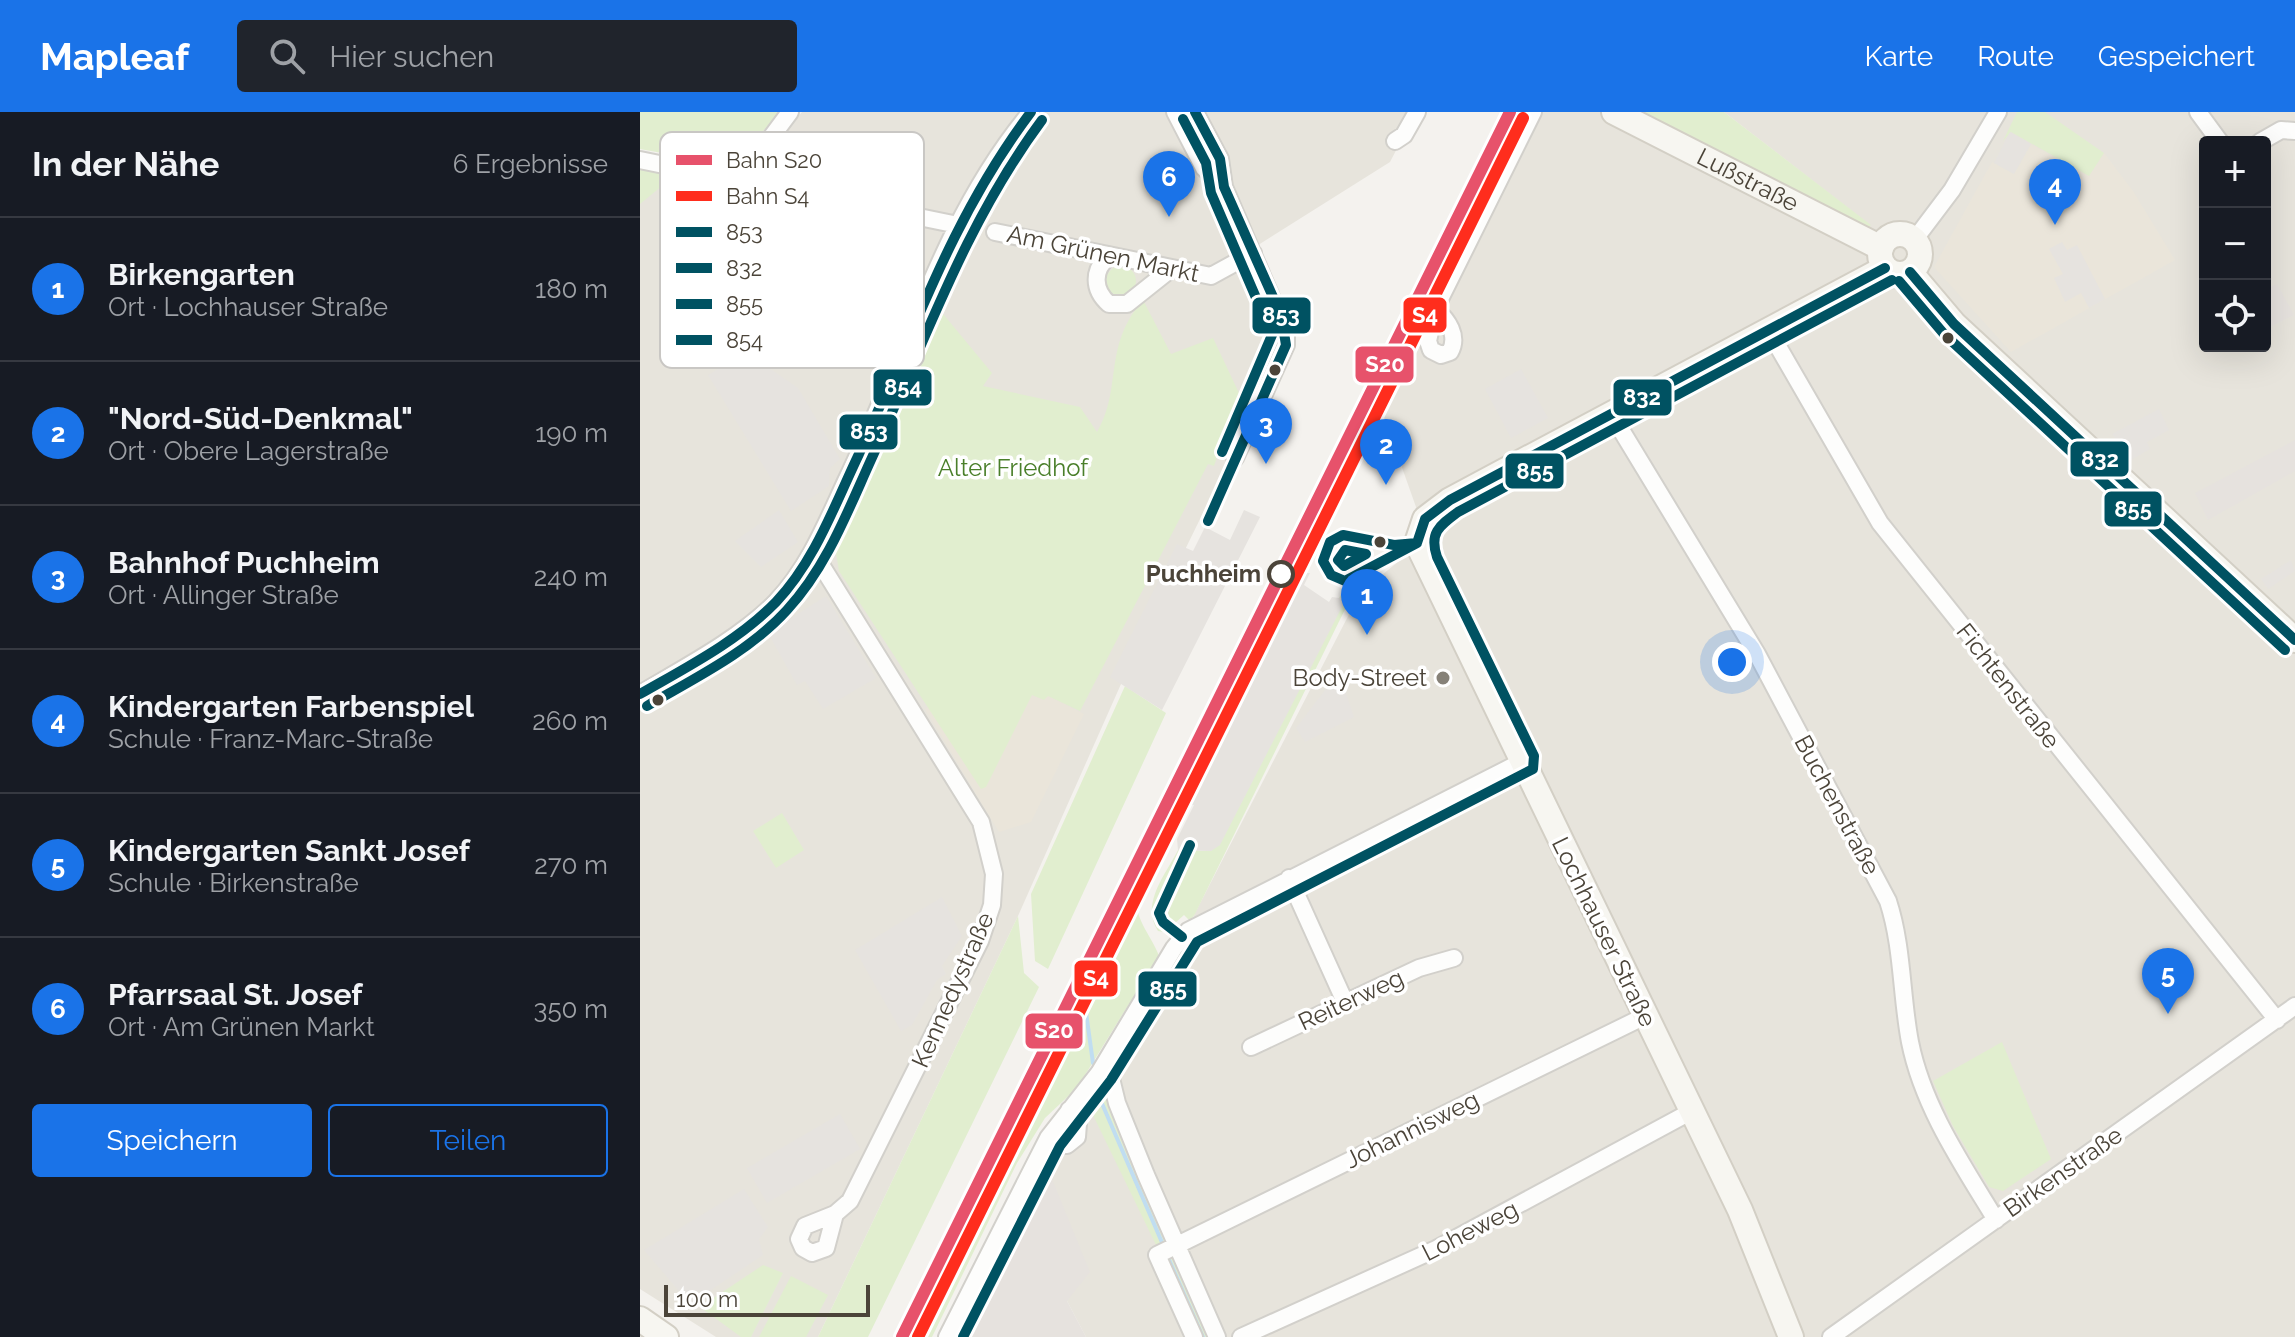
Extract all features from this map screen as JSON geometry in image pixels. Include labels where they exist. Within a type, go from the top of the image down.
[{"type":"street","points":[[775,132],[790,112]]},
{"type":"street","points":[[924,304],[958,225],[1001,153],[1031,112]]},
{"type":"street","points":[[1175,112],[1204,168],[1224,187]]},
{"type":"street","points":[[1195,112],[1220,159],[1224,187],[1281,315],[1286,345],[1235,458]]},
{"type":"street","points":[[1395,141],[1404,135],[1417,112]]},
{"type":"street","points":[[1435,309],[1533,112]]},
{"type":"street","name":"Lußstraße","points":[[1614,112],[1883,258]]},
{"type":"street","points":[[1915,239],[1952,190],[1998,112]]},
{"type":"street","points":[[2198,112],[2216,136]]},
{"type":"street","points":[[2270,136],[2281,130],[2295,131]]},
{"type":"street","points":[[640,160],[660,164]]},
{"type":"street","points":[[924,218],[958,225]]},
{"type":"street","name":"Am Grünen Markt","points":[[995,232],[1211,276],[1253,253]]},
{"type":"street","points":[[1612,415],[1769,331],[1883,258],[1895,234],[1915,239]]},
{"type":"street","points":[[1883,258],[1897,274],[1910,272],[1921,257],[1915,239]]},
{"type":"street","points":[[1109,256],[1097,271],[1100,296],[1109,304],[1127,304],[1171,269]]},
{"type":"street","points":[[1910,272],[1954,324],[2295,640]]},
{"type":"street","name":"Fichtenstraße","points":[[1769,331],[1880,523],[2277,1020]]},
{"type":"street","points":[[640,694],[746,628],[778,600],[809,558],[862,449],[897,368]]},
{"type":"street","name":"Lochhauser Straße","points":[[1612,415],[1450,500],[1425,519],[1417,543],[1763,1260],[1791,1337]]},
{"type":"street","name":"Buchenstraße","points":[[1612,415],[1757,654],[1888,901],[1898,930],[1911,1045],[1927,1097],[1996,1220]]},
{"type":"street","name":"Kennedystraße","points":[[809,558],[823,568],[981,822],[994,874],[992,905],[980,941],[850,1201],[835,1214]]},
{"type":"street","points":[[947,1337],[1048,1138],[1067,1145],[1077,1137],[1078,1124],[1069,1110],[1099,1073],[1174,948],[1188,931],[1521,762]]},
{"type":"street","points":[[1289,878],[1345,1002]]},
{"type":"street","name":"Reiterweg","points":[[1251,1047],[1419,968],[1454,958]]},
{"type":"street","name":"Birkenstraße","points":[[1831,1337],[2295,1006]]},
{"type":"street","name":"Johannisweg","points":[[1170,1249],[1645,1016]]},
{"type":"street","points":[[1099,1073],[1117,1103],[1170,1249],[1217,1337]]},
{"type":"street","name":"Loheweg","points":[[1241,1337],[1448,1243],[1692,1111]]},
{"type":"street","points":[[1170,1249],[1157,1255],[1194,1337]]},
{"type":"street","points":[[640,1319],[666,1337]]},
{"type":"shaded area","points":[[802,112],[1416,112],[1390,162],[1244,254],[1285,345],[1137,648],[1018,916],[818,1337],[716,1337],[640,1289],[640,173],[660,176],[660,368],[924,368],[924,132],[786,132]]},
{"type":"shaded area","points":[[1529,112],[1636,112],[1870,225],[1724,112],[2295,112],[2295,1337],[1086,1337],[1067,1301],[1028,1173],[1109,1080],[1360,593],[1427,538],[1383,414]]},
{"type":"shaded area","points":[[2010,132],[2031,144],[2014,174],[1994,163]]},
{"type":"shaded area","points":[[2031,144],[2089,176],[2104,153],[2133,191],[2175,260],[2011,352],[1934,267],[1992,162],[2014,174]]},
{"type":"shaded area","points":[[2062,242],[2067,250],[2077,245],[2105,299],[2089,308],[2081,293],[2065,302],[2054,278],[2063,274],[2049,249]]},
{"type":"shaded area","points":[[2277,284],[2294,315],[2271,326],[2271,287]]},
{"type":"shaded area","points":[[720,368],[769,368],[798,388],[840,459],[830,468],[829,486],[791,511],[708,375]]},
{"type":"shaded area","points":[[1521,369],[1548,418],[1511,438],[1485,389]]},
{"type":"shaded area","points":[[2159,409],[2169,430],[2147,442],[2150,449],[2131,460],[2112,434]]},
{"type":"shaded area","points":[[2295,440],[2295,471],[2208,520],[2195,493]]},
{"type":"shaded area","points":[[779,510],[798,542],[761,567],[735,541]]},
{"type":"shaded area","points":[[1244,510],[1260,517],[1162,710],[1110,677],[1177,544],[1193,551],[1205,527],[1230,540]]},
{"type":"shaded area","points":[[2291,560],[2295,571],[2268,589],[2261,579]]},
{"type":"shaded area","points":[[1294,573],[1310,573],[1304,585],[1329,602],[1332,597],[1346,599],[1220,845],[1211,851],[1178,850],[1177,839],[1194,805],[1180,803],[1180,798]]},
{"type":"shaded area","points":[[826,596],[876,678],[823,709],[805,681],[797,685],[768,633]]},
{"type":"shaded area","points":[[1339,672],[1354,717],[1305,742],[1296,728]]},
{"type":"shaded area","points":[[1017,688],[1044,700],[1047,695],[1084,714],[1031,822],[999,832],[925,709],[960,690]]},
{"type":"shaded area","points":[[942,897],[962,936],[942,966],[946,974],[937,980],[912,1025],[901,1031],[855,950]]},
{"type":"shaded area","points":[[840,1114],[860,1149],[767,1203],[747,1168]]},
{"type":"shaded area","points":[[1028,1173],[1052,1179],[1090,1272],[1067,1301],[1086,1337],[947,1337]]},
{"type":"shaded area","points":[[744,1189],[768,1227],[759,1239],[763,1255],[690,1304],[644,1250]]},
{"type":"green space","points":[[640,112],[779,112],[762,132],[660,132],[660,153],[640,149]]},
{"type":"green space","points":[[1636,112],[1724,112],[1871,225],[1867,228]]},
{"type":"green space","points":[[2017,112],[2045,112],[2104,153],[2089,176],[2011,132],[2003,141]]},
{"type":"green space","points":[[640,169],[660,173],[660,188],[640,204]]},
{"type":"green space","points":[[1121,266],[1132,270],[1136,281],[1132,292],[1121,296],[1110,292],[1106,281],[1110,270]]},
{"type":"green space","name":"Alter Friedhof","points":[[1143,300],[1171,354],[1213,338],[1239,393],[1214,466],[1208,464],[1080,711],[1048,696],[1044,700],[1032,695],[986,787],[981,789],[839,571],[834,541],[912,368],[924,368],[924,342],[939,309],[992,373],[983,386],[1080,407],[1097,432],[1105,416],[1117,351],[1130,317]]},
{"type":"green space","points":[[1346,544],[1356,548],[1360,558],[1356,568],[1346,572],[1336,568],[1332,558],[1336,548]]},
{"type":"green space","points":[[1357,585],[1195,914],[1190,921],[1184,915],[1174,924],[1180,931],[1177,934],[1158,931],[1153,921],[1153,900],[1178,850],[1211,851],[1345,598],[1339,598],[1346,588]]},
{"type":"green space","points":[[1125,686],[1166,713],[1048,969],[1035,961],[1031,894]]},
{"type":"green space","points":[[1180,798],[1181,803],[1189,803],[1171,824],[1137,907],[1158,954],[1160,961],[1157,971],[1133,1005],[1129,1004],[1077,1088],[1045,1118],[1017,1163],[932,1337],[907,1337]]},
{"type":"green space","points":[[782,813],[804,850],[776,868],[753,831]]},
{"type":"green space","points":[[1018,916],[1024,973],[1039,987],[868,1337],[818,1337]]},
{"type":"green space","points":[[2002,1042],[2051,1159],[2003,1191],[1989,1187],[1953,1126],[1933,1081]]},
{"type":"green space","points":[[1107,1079],[1171,1241],[1157,1247],[1091,1111],[1091,1097]]},
{"type":"green space","points":[[1176,1255],[1213,1337],[1197,1337],[1164,1260]]},
{"type":"green space","points":[[763,1265],[783,1273],[751,1337],[741,1337],[700,1307]]},
{"type":"green space","points":[[791,1276],[828,1295],[806,1337],[759,1337]]},
{"type":"waterway","points":[[1084,998],[1093,1063]]},
{"type":"waterway","points":[[1097,1092],[1164,1247]]},
{"type":"waterway","points":[[1167,1255],[1203,1337]]},
{"type":"rail line","name":"S20","points":[[902,1337],[1510,112]]},
{"type":"rail line","name":"S4","points":[[918,1337],[1523,118]]},
{"type":"transit line","name":"853","points":[[924,303],[978,193],[1031,112]]},
{"type":"transit line","name":"853","points":[[1195,112],[1220,159],[1224,187],[1281,315],[1286,345],[1208,521]]},
{"type":"transit line","name":"854","points":[[1183,119],[1206,163],[1211,193],[1272,335],[1222,452]]},
{"type":"transit line","name":"854","points":[[924,339],[990,201],[1042,120]]},
{"type":"transit line","name":"832","points":[[1417,543],[1425,519],[1450,500],[1885,268]]},
{"type":"transit line","name":"832","points":[[1910,272],[1954,324],[2295,640]]},
{"type":"transit line","name":"855","points":[[963,1337],[1060,1146],[1111,1080],[1197,942],[1533,769],[1534,756],[1437,557],[1434,542],[1441,526],[1458,512],[1892,280]]},
{"type":"transit line","name":"855","points":[[1899,281],[1944,334],[2285,650]]},
{"type":"transit line","name":"853","points":[[640,694],[745,629],[790,586],[832,512],[896,368]]},
{"type":"transit line","name":"854","points":[[647,706],[756,639],[801,594],[844,520],[912,368]]},
{"type":"transit line","name":"832","points":[[1343,535],[1394,545],[1417,543],[1345,581],[1331,575],[1323,561],[1330,542],[1343,535]]},
{"type":"transit line","name":"855","points":[[1345,550],[1366,554],[1344,566],[1338,560],[1345,550]]},
{"type":"transit line","name":"855","points":[[1182,937],[1163,922],[1159,913],[1190,845]]},
{"type":"place","name":"Pfarrsaal St. Josef","points":[[1169,217]]},
{"type":"place","name":"Kindergarten Farbenspiel","points":[[2055,225]]},
{"type":"place","name":"Bahnhof Puchheim","points":[[1266,464]]},
{"type":"place","name":"\"Nord-Süd-Denkmal\"","points":[[1386,485]]},
{"type":"place","name":"Puchheim","points":[[1281,574]]},
{"type":"place","name":"Birkengarten","points":[[1367,635]]},
{"type":"place","name":"Body-Street","points":[[1443,678]]},
{"type":"place","name":"Kindergarten Sankt Josef","points":[[2168,1014]]}]
